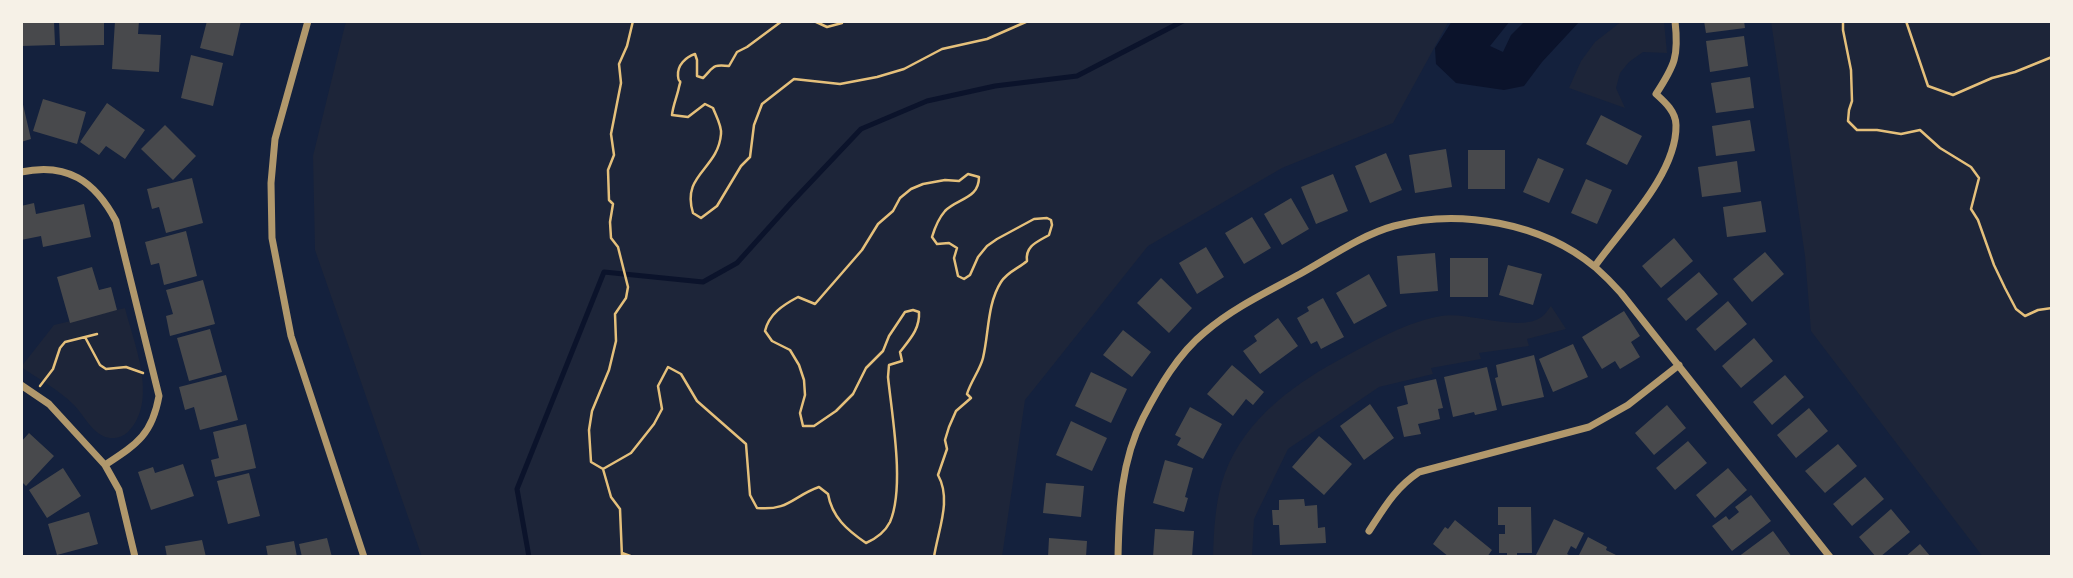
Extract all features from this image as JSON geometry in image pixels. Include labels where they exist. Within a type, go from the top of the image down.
[{"type":"street","points":[[308,21],[275,139],[271,183],[272,238],[290,336],[364,557]]},
{"type":"street","points":[[1595,267],[1648,197],[1662,176],[1671,154],[1676,124],[1668,105],[1656,94],[1675,59],[1678,45],[1675,21]]},
{"type":"street","points":[[21,172],[45,168],[74,176],[94,188],[106,202],[116,221],[159,396],[157,409],[145,435],[105,465]]},
{"type":"street","points":[[1118,557],[1119,504],[1128,456],[1142,420],[1160,388],[1178,360],[1203,333],[1244,305],[1369,236],[1392,226],[1423,220],[1449,219],[1478,221],[1537,234],[1570,250],[1595,267],[1621,293],[1830,557]]},
{"type":"street","points":[[1369,531],[1390,498],[1404,482],[1419,472],[1589,427],[1628,405],[1679,365]]},
{"type":"street","points":[[21,386],[49,404],[105,465],[119,490],[135,557]]},
{"type":"path","points":[[633,21],[619,64],[621,83],[611,134],[614,155],[608,170],[608,200],[614,204],[610,222],[611,238],[618,247],[628,287],[626,298],[615,314],[616,341],[609,370],[592,411],[589,430],[591,462],[603,469],[611,497],[620,509],[622,555],[633,557]]},
{"type":"path","points":[[782,21],[737,52],[729,66],[712,67],[703,78],[697,76],[695,54],[681,65],[678,74],[680,83],[672,115],[688,117],[705,104],[713,108],[722,132],[715,156],[691,188],[691,207],[693,213],[701,218],[718,206],[741,166],[750,157],[757,116],[762,104],[794,79],[840,84],[877,77],[904,69],[942,49],[987,39],[1028,21]]},
{"type":"path","points":[[814,21],[827,27],[842,21]]},
{"type":"path","points":[[1843,21],[1853,101],[1848,121],[1857,130],[1901,134],[1920,130],[1940,148],[1971,167],[1979,177],[1971,209],[2016,309],[2025,316],[2052,308]]},
{"type":"path","points":[[1906,21],[1928,86],[1953,95],[2052,57]]},
{"type":"path","points":[[603,469],[631,453],[654,424],[662,409],[658,386],[668,367],[681,374],[696,401],[746,444],[751,495],[757,508],[774,510],[819,487],[828,494],[830,506],[839,522],[853,535],[866,543],[876,539],[889,524],[898,488],[889,365],[902,361],[900,352],[917,330],[919,312],[905,312],[889,336],[883,351],[866,368],[853,394],[836,411],[814,426],[803,426],[800,413],[805,396],[804,380],[799,365],[790,351],[772,341],[765,331],[768,320],[786,303],[799,297],[815,304],[862,250],[877,224],[893,211],[900,198],[911,189],[945,180],[958,181],[968,174],[979,177],[979,184],[973,194],[947,209],[937,222],[932,237],[937,244],[948,243],[957,248],[954,258],[958,276],[964,279],[970,275],[978,257],[997,239],[1034,219],[1047,218],[1052,225],[1049,235],[1029,247],[1027,261],[1001,281],[991,307],[982,361],[967,394],[971,398],[956,411],[945,440],[947,449],[938,475],[945,487],[934,557]]},
{"type":"path","points":[[34,394],[53,369],[60,348],[65,342],[97,334]]},
{"type":"path","points":[[85,337],[100,365],[106,369],[126,367],[156,378]]},
{"type":"shaded area","points":[[346,21],[1449,21],[1393,123],[1282,168],[1148,246],[1025,400],[1002,557],[422,557],[315,250],[313,156]]},
{"type":"shaded area","points":[[1452,21],[1510,21],[1490,46],[1503,52],[1511,35],[1525,21],[1580,21],[1524,86],[1504,90],[1456,83],[1436,64],[1435,48]]},
{"type":"shaded area","points":[[1622,21],[1664,21],[1667,53],[1643,52],[1620,73],[1616,88],[1625,108],[1569,88],[1581,61],[1595,42]]},
{"type":"shaded area","points":[[1771,21],[2052,21],[2052,557],[1983,557],[1811,331],[1805,256]]},
{"type":"shaded area","points":[[1551,306],[1566,329],[1527,339],[1529,346],[1479,353],[1481,359],[1431,368],[1433,374],[1379,387],[1288,449],[1254,519],[1252,557],[1213,557],[1219,494],[1234,453],[1260,418],[1292,389],[1348,355],[1416,322],[1452,315],[1505,322],[1530,322],[1541,317]]},
{"type":"shaded area","points":[[125,308],[142,372],[142,405],[128,432],[120,437],[109,438],[95,430],[62,394],[21,367],[54,325]]},
{"type":"building","points":[[21,21],[54,21],[55,45],[21,46]]},
{"type":"building","points":[[59,21],[104,21],[104,45],[60,46]]},
{"type":"building","points":[[115,21],[139,21],[138,34],[161,35],[159,72],[112,69]]},
{"type":"building","points":[[207,21],[241,21],[233,56],[200,48]]},
{"type":"building","points":[[1704,21],[1744,21],[1745,28],[1706,33]]},
{"type":"building","points":[[1744,36],[1748,66],[1710,72],[1706,41]]},
{"type":"building","points":[[191,55],[223,63],[213,106],[181,98]]},
{"type":"building","points":[[1750,77],[1754,108],[1716,113],[1711,83]]},
{"type":"building","points":[[21,96],[31,139],[21,142]]},
{"type":"building","points":[[43,99],[86,112],[77,144],[33,131]]},
{"type":"building","points":[[107,103],[145,130],[125,159],[106,146],[99,155],[80,142]]},
{"type":"building","points":[[1601,115],[1642,136],[1627,165],[1586,144]]},
{"type":"building","points":[[1750,120],[1755,151],[1716,156],[1712,126]]},
{"type":"building","points":[[165,125],[196,156],[173,180],[141,149]]},
{"type":"building","points":[[1446,149],[1452,187],[1415,193],[1409,155]]},
{"type":"building","points":[[1468,150],[1505,150],[1505,189],[1468,189]]},
{"type":"building","points":[[1386,153],[1402,190],[1370,203],[1355,166]]},
{"type":"building","points":[[1538,158],[1564,169],[1549,203],[1523,192]]},
{"type":"building","points":[[1737,161],[1741,192],[1702,197],[1698,167]]},
{"type":"building","points":[[1333,174],[1348,211],[1316,224],[1301,187]]},
{"type":"building","points":[[192,178],[203,223],[166,233],[159,207],[152,209],[147,189]]},
{"type":"building","points":[[1586,179],[1612,190],[1597,224],[1571,213]]},
{"type":"building","points":[[1291,198],[1309,229],[1282,245],[1264,214]]},
{"type":"building","points":[[1761,201],[1766,232],[1727,237],[1723,207]]},
{"type":"building","points":[[34,203],[36,214],[84,204],[91,237],[43,247],[41,236],[21,240],[21,206]]},
{"type":"building","points":[[1252,217],[1271,248],[1244,264],[1225,233]]},
{"type":"building","points":[[186,231],[197,276],[164,285],[159,263],[151,265],[145,242]]},
{"type":"building","points":[[1674,238],[1693,261],[1661,288],[1642,266]]},
{"type":"building","points":[[1206,247],[1224,277],[1197,294],[1179,263]]},
{"type":"building","points":[[1765,252],[1784,274],[1752,302],[1733,279]]},
{"type":"building","points":[[1435,253],[1438,291],[1400,294],[1397,256]]},
{"type":"building","points":[[1450,258],[1488,258],[1488,297],[1450,297]]},
{"type":"building","points":[[1508,265],[1542,274],[1533,305],[1499,295]]},
{"type":"building","points":[[92,267],[99,290],[111,287],[117,310],[70,323],[57,277]]},
{"type":"building","points":[[1699,272],[1718,294],[1686,321],[1667,299]]},
{"type":"building","points":[[1369,274],[1387,306],[1354,324],[1336,293]]},
{"type":"building","points":[[1161,278],[1192,308],[1169,333],[1137,303]]},
{"type":"building","points":[[203,280],[215,324],[170,336],[166,316],[173,314],[166,290]]},
{"type":"building","points":[[1323,298],[1344,337],[1321,349],[1317,341],[1311,344],[1297,318],[1309,311],[1307,307]]},
{"type":"building","points":[[1728,301],[1747,324],[1715,351],[1696,329]]},
{"type":"building","points":[[1624,311],[1640,336],[1631,342],[1640,357],[1620,369],[1615,361],[1602,369],[1582,337]]},
{"type":"building","points":[[1278,318],[1298,346],[1260,374],[1243,351],[1257,341],[1254,336]]},
{"type":"building","points":[[210,329],[222,372],[189,381],[177,338]]},
{"type":"building","points":[[1123,330],[1151,352],[1132,377],[1103,355]]},
{"type":"building","points":[[1754,338],[1773,361],[1741,388],[1722,366]]},
{"type":"building","points":[[1573,344],[1588,377],[1553,392],[1539,359]]},
{"type":"building","points":[[1534,355],[1544,397],[1502,406],[1495,378],[1498,377],[1496,365]]},
{"type":"building","points":[[1232,365],[1264,392],[1253,405],[1246,399],[1233,416],[1207,394]]},
{"type":"building","points":[[1487,367],[1497,410],[1453,417],[1444,377]]},
{"type":"building","points":[[1091,372],[1127,389],[1111,423],[1075,406]]},
{"type":"building","points":[[226,375],[238,420],[200,430],[194,407],[185,410],[179,387]]},
{"type":"building","points":[[1785,375],[1804,397],[1772,425],[1753,402]]},
{"type":"building","points":[[1436,379],[1443,408],[1438,409],[1440,419],[1418,424],[1421,434],[1404,437],[1397,407],[1408,404],[1404,386]]},
{"type":"building","points":[[1370,404],[1394,438],[1364,460],[1340,426]]},
{"type":"building","points":[[1667,405],[1686,428],[1654,455],[1635,433]]},
{"type":"building","points":[[1190,407],[1222,424],[1203,459],[1177,445],[1181,438],[1175,435]]},
{"type":"building","points":[[1809,408],[1828,431],[1796,458],[1777,435]]},
{"type":"building","points":[[1071,421],[1107,438],[1092,471],[1056,455]]},
{"type":"building","points":[[246,424],[256,468],[215,477],[211,460],[219,458],[213,432]]},
{"type":"building","points":[[29,433],[54,456],[26,486],[21,481],[21,442]]},
{"type":"building","points":[[1319,436],[1352,464],[1324,495],[1292,467]]},
{"type":"building","points":[[1688,441],[1707,463],[1675,490],[1656,468]]},
{"type":"building","points":[[1838,444],[1857,466],[1825,493],[1805,471]]},
{"type":"building","points":[[1165,460],[1193,468],[1184,512],[1153,503]]},
{"type":"building","points":[[183,464],[194,496],[151,510],[138,472],[153,467],[155,473]]},
{"type":"building","points":[[63,468],[81,496],[47,518],[29,490]]},
{"type":"building","points":[[1728,468],[1747,490],[1715,518],[1696,495]]},
{"type":"building","points":[[249,473],[260,516],[228,524],[217,481]]},
{"type":"building","points":[[1865,477],[1884,499],[1852,526],[1833,504]]},
{"type":"building","points":[[1046,483],[1084,486],[1081,517],[1043,513]]},
{"type":"building","points":[[1751,495],[1771,521],[1732,551],[1712,526],[1726,516],[1729,520],[1739,512],[1735,507]]},
{"type":"building","points":[[1304,499],[1305,506],[1317,505],[1318,528],[1325,527],[1326,543],[1280,545],[1279,525],[1273,525],[1272,510],[1279,510],[1279,500]]},
{"type":"building","points":[[1498,507],[1531,507],[1532,553],[1507,556],[1507,553],[1499,553],[1499,534],[1505,534],[1505,525],[1498,525]]},
{"type":"building","points":[[1891,509],[1910,532],[1880,557],[1876,557],[1859,537]]},
{"type":"building","points":[[89,512],[98,544],[57,555],[48,524]]},
{"type":"building","points":[[1554,519],[1584,533],[1576,549],[1571,546],[1567,554],[1573,557],[1535,557]]},
{"type":"building","points":[[1455,520],[1492,550],[1487,557],[1449,557],[1433,544],[1445,527],[1448,529]]},
{"type":"building","points":[[1155,529],[1194,531],[1192,557],[1153,557]]},
{"type":"building","points":[[1773,531],[1792,557],[1738,557]]},
{"type":"building","points":[[1588,537],[1607,547],[1606,550],[1616,555],[1615,557],[1578,557]]},
{"type":"building","points":[[327,538],[332,557],[302,557],[299,544]]},
{"type":"building","points":[[1049,538],[1087,541],[1086,557],[1048,557]]},
{"type":"building","points":[[202,540],[206,557],[167,557],[165,546]]},
{"type":"building","points":[[294,541],[297,557],[268,557],[266,546]]},
{"type":"building","points":[[1920,544],[1931,557],[1905,557]]},
{"type":"waterway","points":[[529,557],[517,489],[604,272],[703,282],[737,263],[861,129],[927,101],[995,86],[1077,76],[1183,21]]}]
